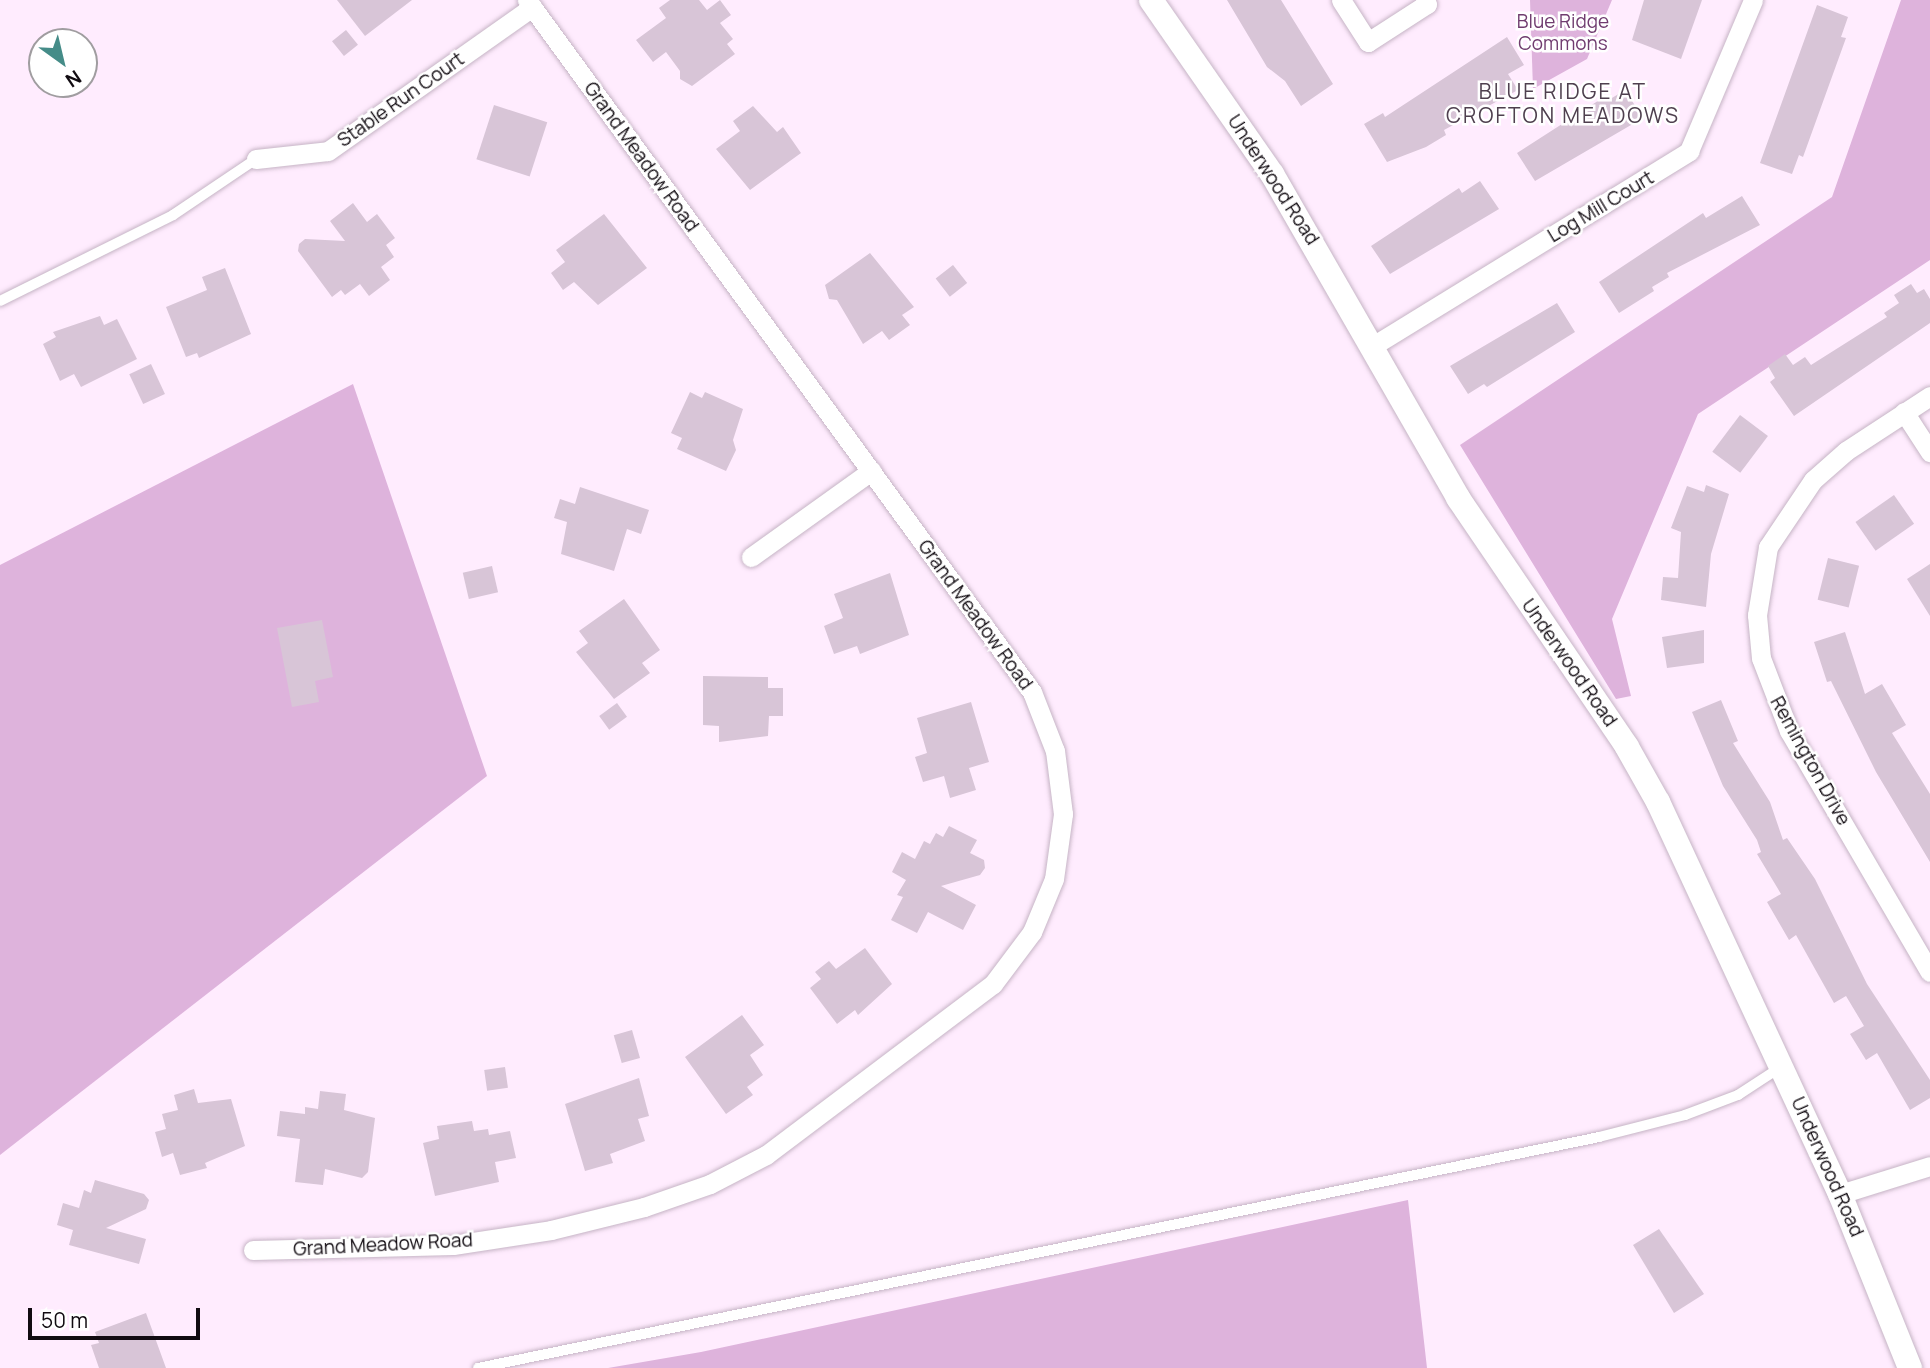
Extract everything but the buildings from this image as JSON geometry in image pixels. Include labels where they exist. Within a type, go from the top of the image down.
[{"type":"street","name":"Underwood Road","points":[[1151,0],[1272,174],[1472,521],[1627,747],[1690,863],[1840,1195],[1910,1368]]},
{"type":"street","points":[[1341,0],[1368,42],[1427,4],[1425,0]]},
{"type":"street","name":"Log Mill Court","points":[[1371,347],[1689,151],[1753,0]]},
{"type":"street","name":"Stable Run Court","points":[[257,159],[328,151],[530,4]]},
{"type":"street","name":"Grand Meadow Road","points":[[253,1250],[453,1245],[565,1226],[644,1207],[710,1184],[766,1154],[993,984],[1032,932],[1054,879],[1063,814],[1055,751],[1032,692],[530,4]]},
{"type":"street","name":"Remington Drive","points":[[1930,396],[1846,451],[1813,480],[1787,514],[1768,547],[1757,615],[1760,658],[1789,730],[1930,972]]},
{"type":"street","points":[[1904,412],[1930,452]]},
{"type":"street","points":[[751,556],[871,471]]},
{"type":"street","points":[[1840,1195],[1930,1166]]},
{"type":"lane","points":[[0,301],[173,215],[257,159]]},
{"type":"lane","points":[[478,1368],[1599,1137],[1685,1115],[1738,1095],[1781,1066]]},
{"type":"green space","name":"Blue Ridge Commons","points":[[1530,0],[1612,0],[1587,59],[1533,89]]},
{"type":"green space","points":[[1901,0],[1930,0],[1930,260],[1698,414],[1612,619],[1631,696],[1616,699],[1460,445],[1832,197]]},
{"type":"green space","points":[[353,384],[487,776],[0,1155],[0,565]]},
{"type":"green space","points":[[1408,1200],[1427,1368],[608,1368],[701,1352]]},
{"type":"district","name":"BLUE RIDGE AT CROFTON MEADOWS","points":[[1563,103]]}]
